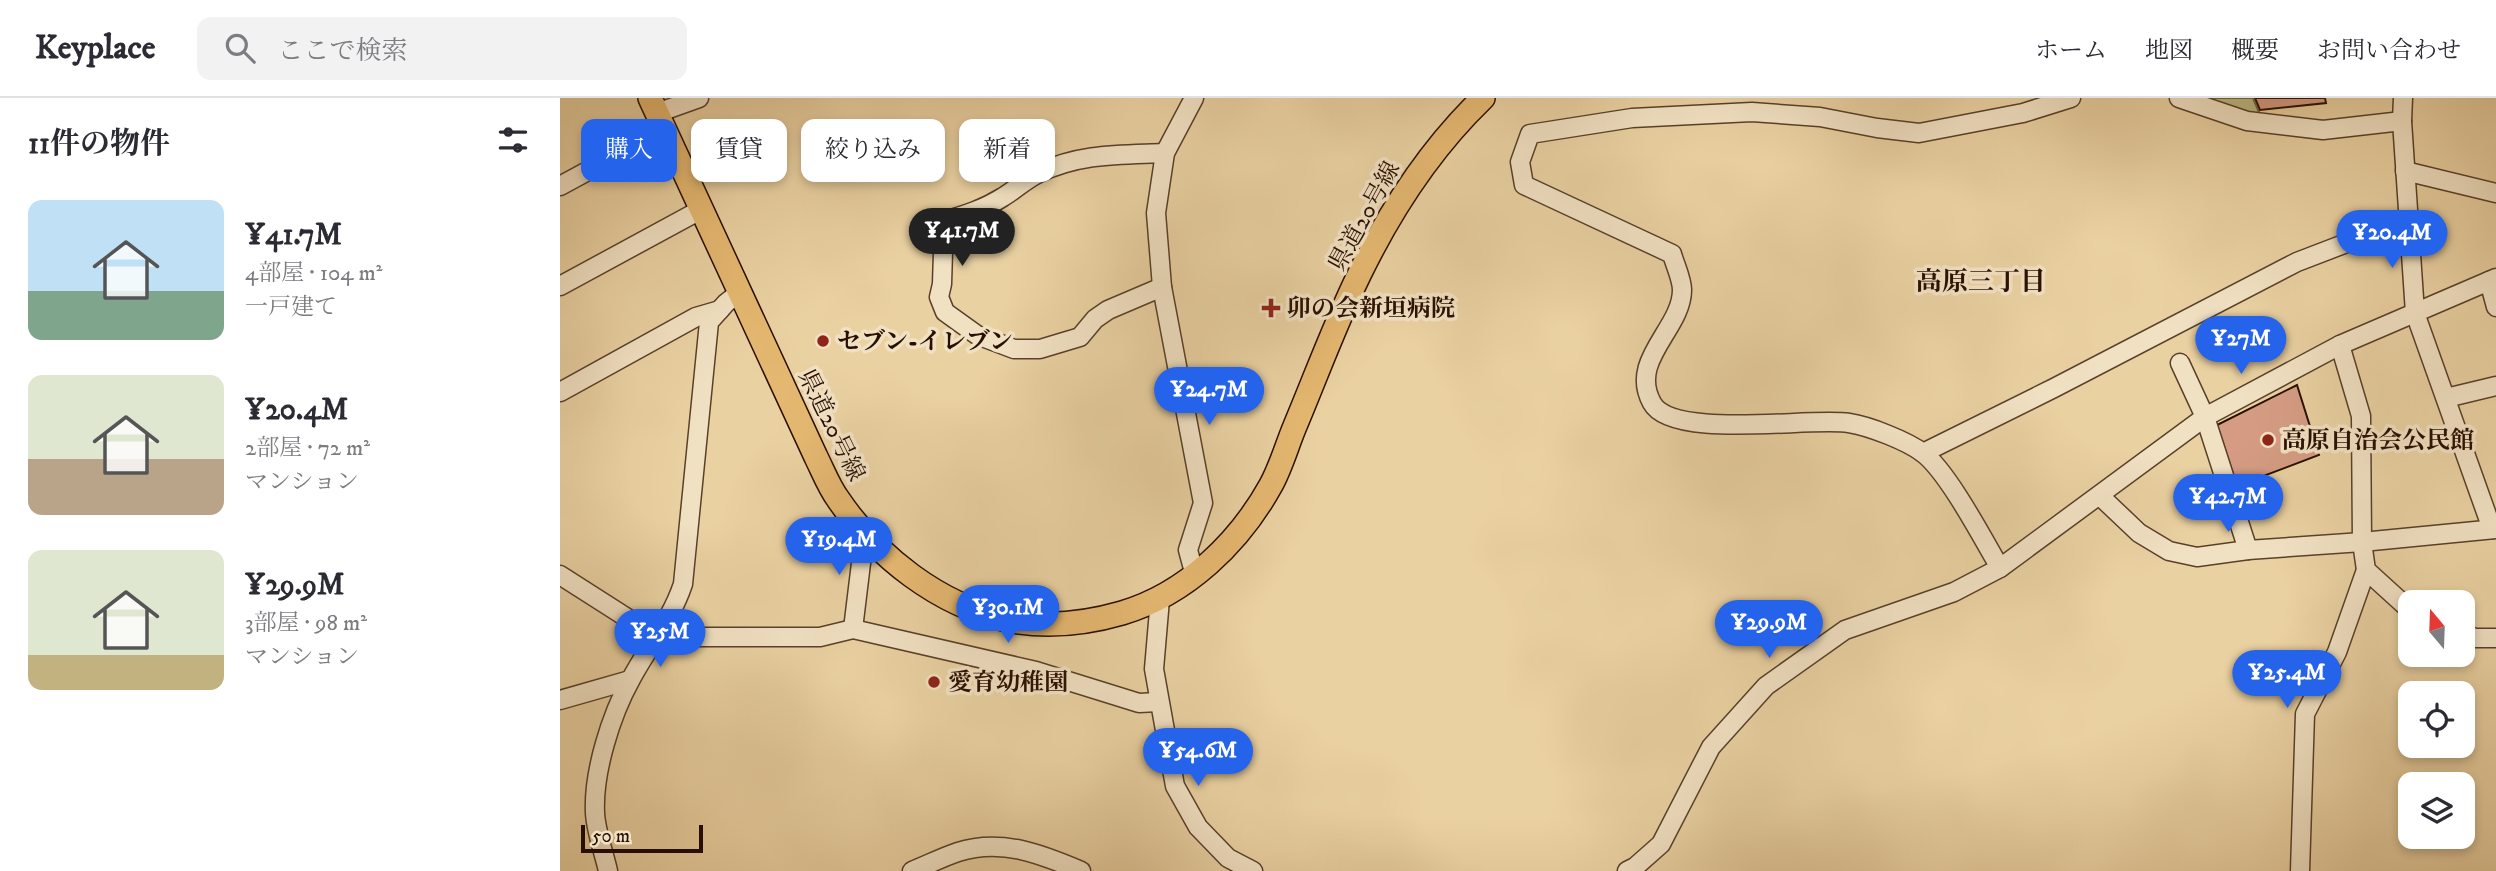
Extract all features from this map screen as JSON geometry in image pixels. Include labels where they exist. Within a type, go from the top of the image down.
[{"type":"main road","name":"県道20号線","points":[[657,114],[838,499],[882,552],[925,584],[966,607],[990,616],[1037,624],[1075,624],[1132,610],[1160,599],[1195,576],[1229,545],[1271,485],[1358,276],[1403,193],[1447,136],[1483,98]]},
{"type":"street","points":[[560,186],[657,114],[699,98]]},
{"type":"street","points":[[1194,98],[1165,153],[1156,213],[1162,287],[1203,503],[1188,550],[1195,576]]},
{"type":"street","points":[[2000,568],[1940,471],[1923,453],[1870,427],[1847,422],[1808,421],[1741,425],[1679,420],[1653,407],[1645,387],[1652,353],[1674,319],[1682,290],[1672,254],[1524,185],[1520,162],[1530,134],[1632,118],[1752,111],[1820,117],[1919,133],[2023,113],[2071,98]]},
{"type":"street","points":[[2179,98],[2247,121],[2323,130],[2402,121]]},
{"type":"street","points":[[2100,496],[2139,533],[2169,551],[2197,557],[2248,550],[2494,529],[2415,313],[2402,121],[2403,98]]},
{"type":"street","points":[[1162,287],[1108,310],[1095,319],[1080,337],[1040,349],[1014,349],[977,335],[945,312],[939,297],[942,284],[944,221],[976,212],[1004,197],[1036,174],[1074,159],[1112,154],[1165,153]]},
{"type":"street","points":[[2405,171],[2496,193]]},
{"type":"street","points":[[560,286],[702,209]]},
{"type":"street","points":[[1923,453],[2297,262],[2408,223]]},
{"type":"street","points":[[1627,871],[1661,844],[1711,747],[1766,685],[1845,629],[1954,592],[2000,568],[2205,418],[2340,345],[2492,280],[2496,307]]},
{"type":"street","points":[[608,871],[595,817],[594,788],[608,734],[630,680],[676,606],[682,584],[709,322],[740,292]]},
{"type":"street","points":[[560,392],[696,317],[720,310]]},
{"type":"street","points":[[2300,871],[2305,715],[2337,652],[2366,570],[2362,542],[2361,416],[2340,345]]},
{"type":"street","points":[[2180,363],[2205,418],[2248,550]]},
{"type":"street","points":[[2446,398],[2491,387]]},
{"type":"street","points":[[853,629],[862,555],[862,528]]},
{"type":"street","points":[[2366,570],[2398,599]]},
{"type":"street","points":[[560,575],[657,637],[820,637],[853,629],[1036,671],[1139,703],[1158,702]]},
{"type":"street","points":[[1160,599],[1154,669],[1175,786],[1198,827],[1228,858],[1253,871]]},
{"type":"street","points":[[2475,638],[2496,638]]},
{"type":"street","points":[[560,700],[630,680]]},
{"type":"street","points":[[912,871],[958,852],[989,845],[1018,848],[1077,870]]},
{"type":"green space","points":[[2202,98],[2253,98],[2261,117]]},
{"type":"building","points":[[2255,98],[2325,98],[2326,103],[2260,110]]},
{"type":"building","name":"高原自治会公民館","points":[[2297,385],[2319,455],[2237,486],[2217,425]]},
{"type":"place","name":"卯の会新垣病院","points":[[1271,308]]},
{"type":"place","name":"セブン-イレブン","points":[[823,341]]},
{"type":"place","name":"高原自治会公民館","points":[[2268,440]]},
{"type":"place","name":"愛育幼稚園","points":[[934,682]]},
{"type":"district","name":"高原三丁目","points":[[1981,281]]}]
